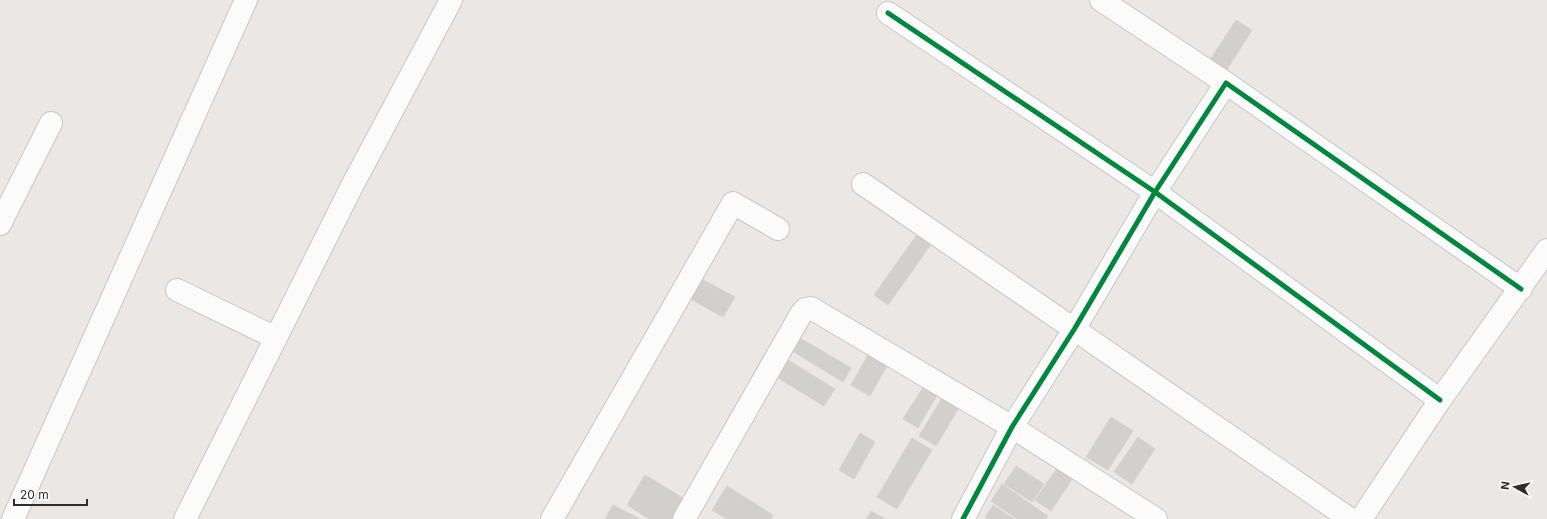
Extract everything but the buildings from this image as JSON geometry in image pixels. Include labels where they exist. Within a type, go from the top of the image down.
[{"type":"street","points":[[13,519],[246,0]]},
{"type":"street","points":[[185,519],[352,186],[451,0]]},
{"type":"street","points":[[1101,0],[1226,84],[1521,289]]},
{"type":"street","points":[[888,13],[1155,192],[1440,400]]},
{"type":"street","points":[[963,519],[1012,427],[1074,328],[1155,192],[1226,84]]},
{"type":"street","points":[[0,224],[51,123]]},
{"type":"street","points":[[862,184],[1074,328],[1350,519]]},
{"type":"street","points":[[552,519],[733,203],[778,229]]},
{"type":"street","points":[[1361,519],[1440,400],[1521,289],[1547,250]]},
{"type":"street","points":[[177,290],[276,338]]},
{"type":"street","points":[[684,519],[805,309],[811,308],[1012,427],[1156,519]]},
{"type":"cycle path","points":[[888,13],[1155,192],[1440,400]]},
{"type":"cycle path","points":[[963,519],[1012,427],[1075,328],[1155,192],[1226,83],[1521,289]]}]
